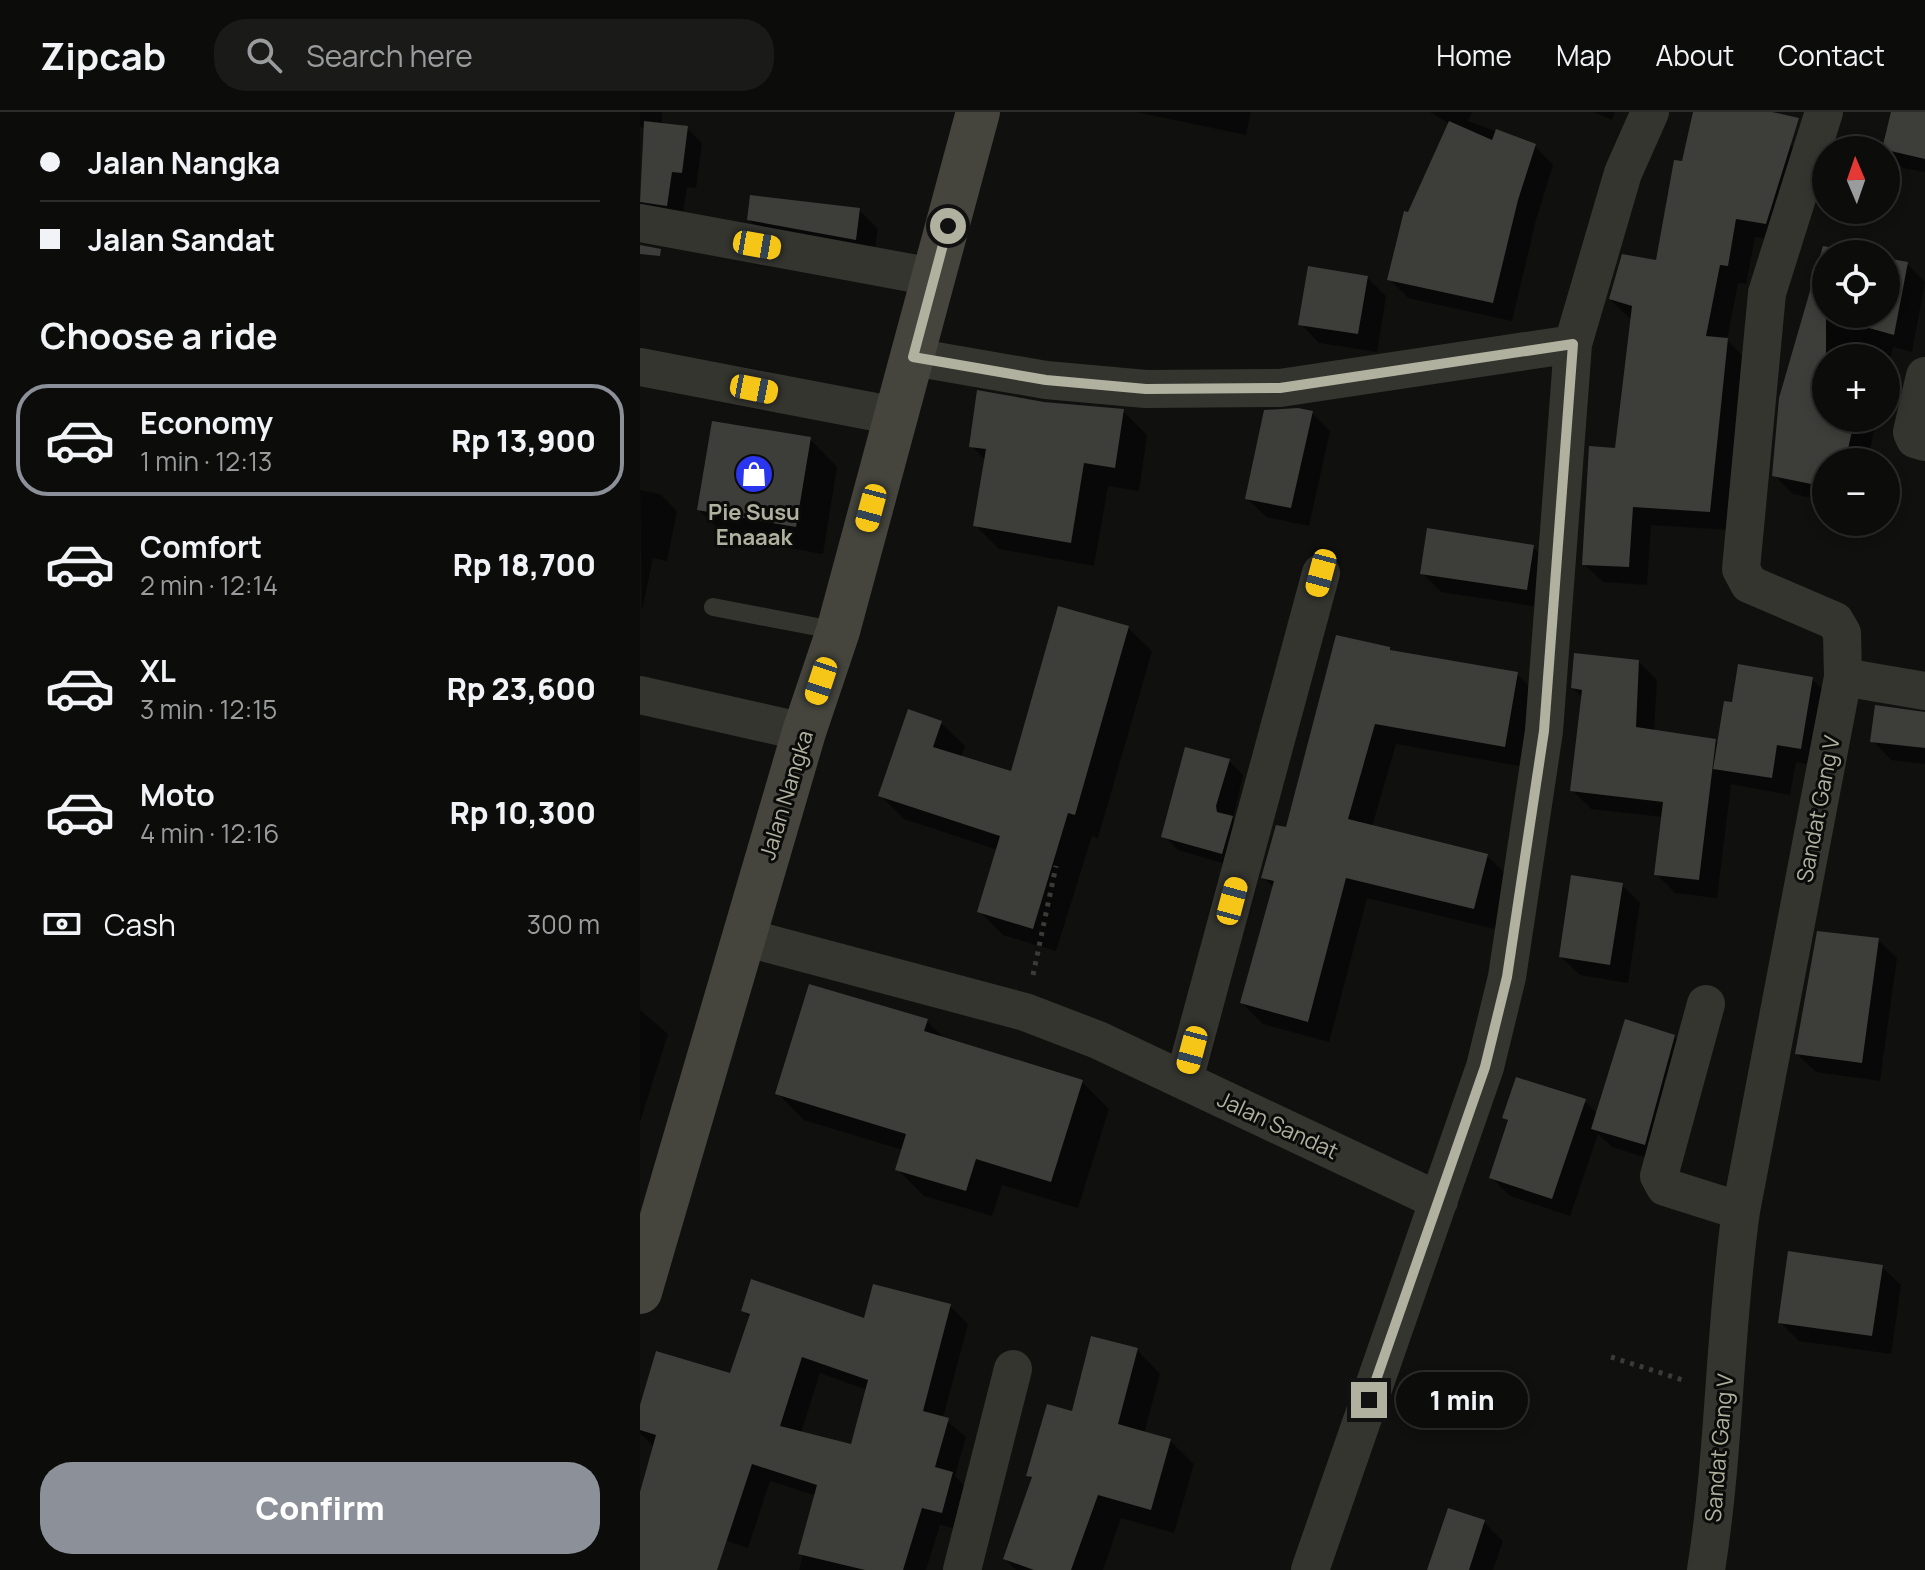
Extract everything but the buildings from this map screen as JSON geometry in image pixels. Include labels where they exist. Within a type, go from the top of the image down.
[{"type":"main road","name":"Jalan Nangka","points":[[640,1292],[649,1226],[744,937],[804,732],[838,631],[978,112]]},
{"type":"street","points":[[1310,1570],[1485,1067],[1500,1007],[1531,831],[1544,731],[1573,344],[1623,173],[1650,112]]},
{"type":"street","name":"Sandat Gang V","points":[[1706,1570],[1725,1394],[1732,1278],[1741,1211],[1843,677],[1842,633],[1835,621],[1749,584],[1741,569],[1767,293],[1824,112]]},
{"type":"street","points":[[640,223],[933,277]]},
{"type":"street","points":[[913,357],[1046,380],[1146,389],[1280,388],[1573,344]]},
{"type":"street","points":[[640,367],[896,416]]},
{"type":"street","points":[[1925,376],[1912,432],[1915,439],[1925,442]]},
{"type":"street","points":[[1184,1080],[1321,573]]},
{"type":"street","points":[[1843,677],[1925,691]]},
{"type":"street","points":[[640,695],[804,732]]},
{"type":"street","name":"Jalan Sandat","points":[[744,937],[1025,1012],[1098,1040],[1439,1201]]},
{"type":"street","points":[[1706,1004],[1658,1168],[1659,1181],[1665,1187],[1741,1211]]},
{"type":"street","points":[[962,1570],[1013,1369]]},
{"type":"lane","points":[[713,607],[838,631]]},
{"type":"path","points":[[1025,1012],[1056,866]]},
{"type":"path","points":[[1611,1357],[1725,1394]]},
{"type":"place","name":"Pie Susu Enaaak","points":[[754,474]]},
{"type":"route","points":[[948,226],[913,357],[1046,380],[1146,389],[1280,388],[1573,344],[1544,731],[1507,977],[1485,1067],[1369,1400]]}]
